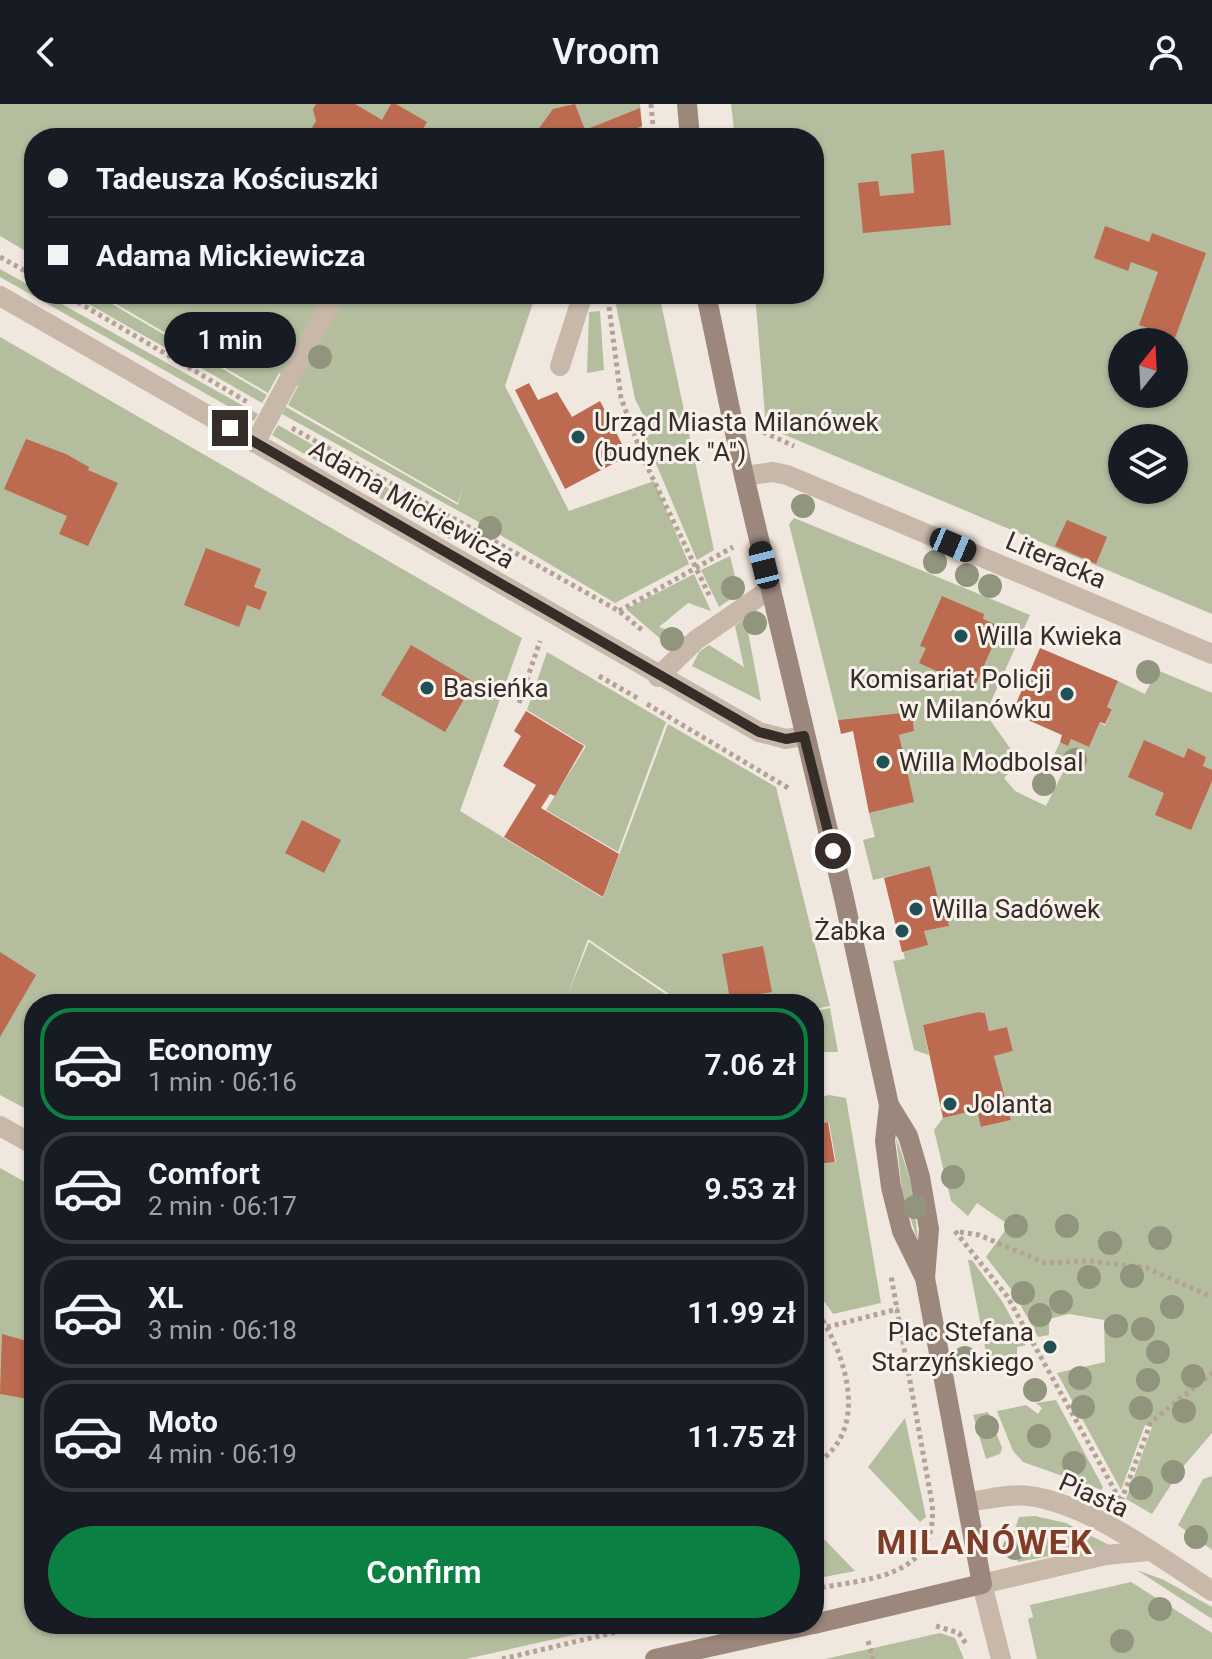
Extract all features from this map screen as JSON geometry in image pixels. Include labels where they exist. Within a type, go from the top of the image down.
[{"type":"street","points":[[687,104],[689,128]]},
{"type":"street","name":"Adama Mickiewicza","points":[[0,296],[658,677],[759,732],[786,739],[804,736]]},
{"type":"street","points":[[255,443],[330,304]]},
{"type":"street","points":[[560,366],[580,304]]},
{"type":"street","points":[[708,304],[758,541],[844,898],[889,1105],[885,1141],[891,1187],[902,1231],[925,1278]]},
{"type":"street","name":"Literacka","points":[[744,476],[773,472],[787,475],[1212,654]]},
{"type":"street","points":[[658,677],[696,640],[770,589]]},
{"type":"street","points":[[889,1105],[908,1136],[920,1177],[929,1229],[925,1278],[982,1584],[1001,1659]]},
{"type":"street","points":[[0,1126],[24,1139]]},
{"type":"street","name":"Piasta","points":[[967,1502],[1027,1495],[1044,1499],[1095,1520],[1212,1591]]},
{"type":"street","name":"Piasta","points":[[982,1584],[1106,1555],[1148,1551]]},
{"type":"street","points":[[824,1622],[982,1584]]},
{"type":"street","points":[[655,1659],[725,1634]]},
{"type":"path","points":[[651,104],[653,128]]},
{"type":"path","points":[[0,257],[24,270]]},
{"type":"path","points":[[81,304],[269,415],[619,611],[736,546],[758,541]]},
{"type":"path","points":[[608,304],[621,398],[643,458],[696,568]]},
{"type":"path","points":[[526,633],[554,649]]},
{"type":"path","points":[[519,703],[540,641]]},
{"type":"path","points":[[595,673],[786,784],[794,802]]},
{"type":"path","points":[[950,1231],[979,1235],[1045,1263],[1090,1261],[1147,1268],[1212,1297]]},
{"type":"path","points":[[959,1232],[1007,1296],[1121,1500],[1151,1422],[1212,1373]]},
{"type":"path","points":[[824,1587],[899,1572],[916,1559],[930,1530],[932,1503],[888,1262]]},
{"type":"path","points":[[827,1327],[898,1309]]},
{"type":"path","points":[[824,1322],[845,1364],[848,1407],[835,1448],[824,1457]]},
{"type":"path","points":[[930,1627],[941,1625],[959,1633],[968,1651]]},
{"type":"path","points":[[502,1659],[608,1634]]},
{"type":"path","points":[[854,1643],[882,1638]]},
{"type":"path","points":[[868,1641],[873,1659]]},
{"type":"green space","points":[[0,104],[640,104],[642,128],[24,128],[24,250],[0,236]]},
{"type":"green space","points":[[731,104],[1212,104],[1212,614],[766,427],[756,304],[824,304],[824,128],[734,128]]},
{"type":"green space","points":[[0,269],[24,282],[24,291],[0,277]]},
{"type":"green space","points":[[48,304],[62,304],[258,414],[254,421]]},
{"type":"green space","points":[[89,304],[112,304],[267,395],[262,403]]},
{"type":"green space","points":[[116,304],[533,304],[505,386],[569,511],[654,481],[689,564],[615,603],[475,520],[282,414],[286,407],[458,505],[464,483],[458,503],[288,405],[298,386],[279,373],[268,393]]},
{"type":"green space","points":[[616,304],[661,304],[714,550],[697,560],[645,438],[652,433],[635,399]]},
{"type":"green space","points":[[600,311],[604,370],[587,373],[589,312]]},
{"type":"green space","points":[[0,337],[522,638],[460,811],[603,898],[668,724],[776,787],[830,1006],[824,1007],[824,994],[669,994],[588,939],[568,994],[24,994],[24,1108],[0,1095]]},
{"type":"green space","points":[[278,425],[453,525],[456,523],[450,539],[272,435]]},
{"type":"green space","points":[[794,518],[1030,615],[989,706],[988,717],[1020,762],[1004,778],[1015,791],[1046,806],[1068,762],[1054,755],[1060,742],[1068,745],[1071,739],[1089,747],[1100,722],[1105,726],[1112,708],[1107,707],[1118,681],[1145,694],[1157,670],[1212,693],[1212,1433],[1182,1468],[1152,1514],[1126,1499],[1152,1427],[1145,1425],[1121,1490],[1057,1373],[1105,1362],[1104,1320],[1069,1314],[1049,1319],[1049,1335],[1038,1337],[1014,1293],[986,1257],[1009,1225],[977,1203],[968,1216],[951,1201],[934,1130],[943,1118],[977,1110],[982,1127],[1011,1120],[994,1056],[1013,1051],[1007,1027],[989,1031],[985,1013],[978,1012],[923,1025],[929,1055],[914,1050],[893,961],[905,959],[903,951],[927,945],[924,931],[948,926],[945,909],[941,910],[930,867],[873,880],[863,840],[875,837],[869,813],[913,802],[899,735],[914,731],[913,720],[901,713],[838,720],[789,524]]},
{"type":"green space","points":[[730,556],[739,593],[719,607],[701,570]]},
{"type":"green space","points":[[694,574],[711,611],[688,603],[659,627],[686,637],[671,648],[626,609]]},
{"type":"green space","points":[[746,621],[761,701],[692,666],[699,652],[709,645],[744,667],[735,626]]},
{"type":"green space","points":[[547,652],[666,722],[618,852],[546,810],[586,746],[527,710]]},
{"type":"green space","points":[[589,942],[665,994],[568,994]]},
{"type":"green space","points":[[830,1008],[838,1052],[824,1052],[824,1009]]},
{"type":"green space","points":[[824,1096],[846,1098],[881,1303],[833,1314],[824,1301],[824,1164],[836,1162],[829,1122],[824,1123]]},
{"type":"green space","points":[[896,1137],[913,1188],[918,1242],[902,1191]]},
{"type":"green space","points":[[0,1168],[24,1181],[24,1634],[577,1634],[466,1659],[0,1659]]},
{"type":"green space","points":[[968,1260],[972,1260],[1002,1301],[1026,1345],[1017,1347],[1017,1355],[987,1357]]},
{"type":"green space","points":[[1056,1400],[1102,1490],[1023,1462],[1013,1451],[997,1411],[1026,1405],[1038,1414],[1042,1408],[1036,1403]]},
{"type":"green space","points":[[988,1412],[1002,1448],[1000,1454],[986,1459],[973,1415]]},
{"type":"green space","points":[[905,1418],[926,1517],[920,1522],[868,1467]]},
{"type":"green space","points":[[1212,1476],[1212,1550],[1178,1525],[1203,1479]]},
{"type":"green space","points":[[1035,1516],[1066,1523],[1109,1545],[1018,1562],[1009,1547],[1019,1517]]},
{"type":"green space","points":[[824,1539],[855,1571],[824,1577]]},
{"type":"green space","points":[[1137,1570],[1164,1580],[1212,1607],[1212,1619]]},
{"type":"green space","points":[[1131,1582],[1212,1633],[1212,1659],[1037,1659],[1028,1619],[1033,1617],[1030,1605]]},
{"type":"green space","points":[[940,1633],[955,1638],[964,1659],[825,1659]]},
{"type":"building","points":[[316,104],[355,104],[382,120],[391,104],[396,104],[427,122],[424,128],[312,128],[316,121],[313,109]]},
{"type":"building","points":[[575,104],[584,128],[539,128],[553,109]]},
{"type":"building","points":[[640,108],[642,126],[637,128],[590,128]]},
{"type":"building","points":[[944,150],[951,225],[863,233],[858,183],[878,181],[880,196],[914,193],[911,154]]},
{"type":"building","points":[[1105,226],[1149,242],[1152,233],[1206,253],[1179,328],[1139,325],[1158,272],[1131,262],[1128,271],[1094,258]]},
{"type":"building","name":"Urząd Miasta Milanówek (budynek \"A\")","points":[[529,383],[538,400],[557,392],[572,417],[600,401],[628,456],[565,489],[515,390]]},
{"type":"building","points":[[26,439],[66,454],[89,467],[88,470],[118,483],[88,546],[59,534],[67,516],[4,489]]},
{"type":"building","points":[[1067,520],[1107,537],[1096,564],[1055,546]]},
{"type":"building","points":[[206,548],[261,569],[254,587],[267,592],[260,610],[247,605],[239,627],[184,605]]},
{"type":"building","name":"Willa Kwieka","points":[[942,596],[984,614],[983,619],[1001,627],[974,688],[919,663],[926,648],[920,646]]},
{"type":"building","name":"Basieńka","points":[[411,645],[474,682],[445,732],[381,695]]},
{"type":"building","name":"Komisariat Policji w Milanówku","points":[[1040,648],[1118,681],[1107,707],[1112,709],[1105,724],[1100,722],[1089,747],[1071,739],[1068,746],[1060,742],[1062,735],[1012,713]]},
{"type":"building","points":[[526,711],[584,746],[555,796],[550,794],[541,808],[619,854],[603,897],[504,837],[536,785],[503,766],[521,736],[514,731]]},
{"type":"building","name":"Willa Modbolsal","points":[[901,713],[913,720],[914,731],[899,735],[914,802],[869,813],[853,731],[841,734],[838,720]]},
{"type":"building","points":[[1144,740],[1184,758],[1188,748],[1206,757],[1203,766],[1212,770],[1212,781],[1191,830],[1155,815],[1164,793],[1128,777]]},
{"type":"building","points":[[302,820],[341,840],[324,873],[285,853]]},
{"type":"building","name":"Willa Sadówek","points":[[930,866],[941,910],[945,909],[949,926],[924,931],[928,945],[902,952],[884,878]]},
{"type":"building","points":[[763,946],[772,992],[729,994],[722,954]]},
{"type":"building","points":[[0,952],[36,975],[0,1037]]},
{"type":"building","points":[[985,1013],[989,1031],[1007,1027],[1013,1051],[994,1056],[1011,1120],[981,1127],[977,1110],[943,1118],[923,1025]]},
{"type":"building","points":[[828,1122],[835,1162],[824,1164],[824,1123]]},
{"type":"building","points":[[2,1334],[24,1340],[24,1398],[0,1394]]},
{"type":"place","name":"Urząd Miasta Milanówek (budynek \"A\")","points":[[578,437]]},
{"type":"place","name":"Willa Kwieka","points":[[961,636]]},
{"type":"place","name":"Basieńka","points":[[427,688]]},
{"type":"place","name":"Komisariat Policji w Milanówku","points":[[1067,694]]},
{"type":"place","name":"Willa Modbolsal","points":[[883,762]]},
{"type":"place","name":"Willa Sadówek","points":[[916,909]]},
{"type":"place","name":"Żabka","points":[[902,931]]},
{"type":"place","name":"Jolanta","points":[[950,1104]]},
{"type":"place","name":"Plac Stefana Starzyńskiego","points":[[1050,1347]]},
{"type":"district","name":"MILANÓWEK","points":[[985,1542]]},
{"type":"route","points":[[230,428],[658,677],[759,732],[772,738],[804,736],[833,851]]}]
